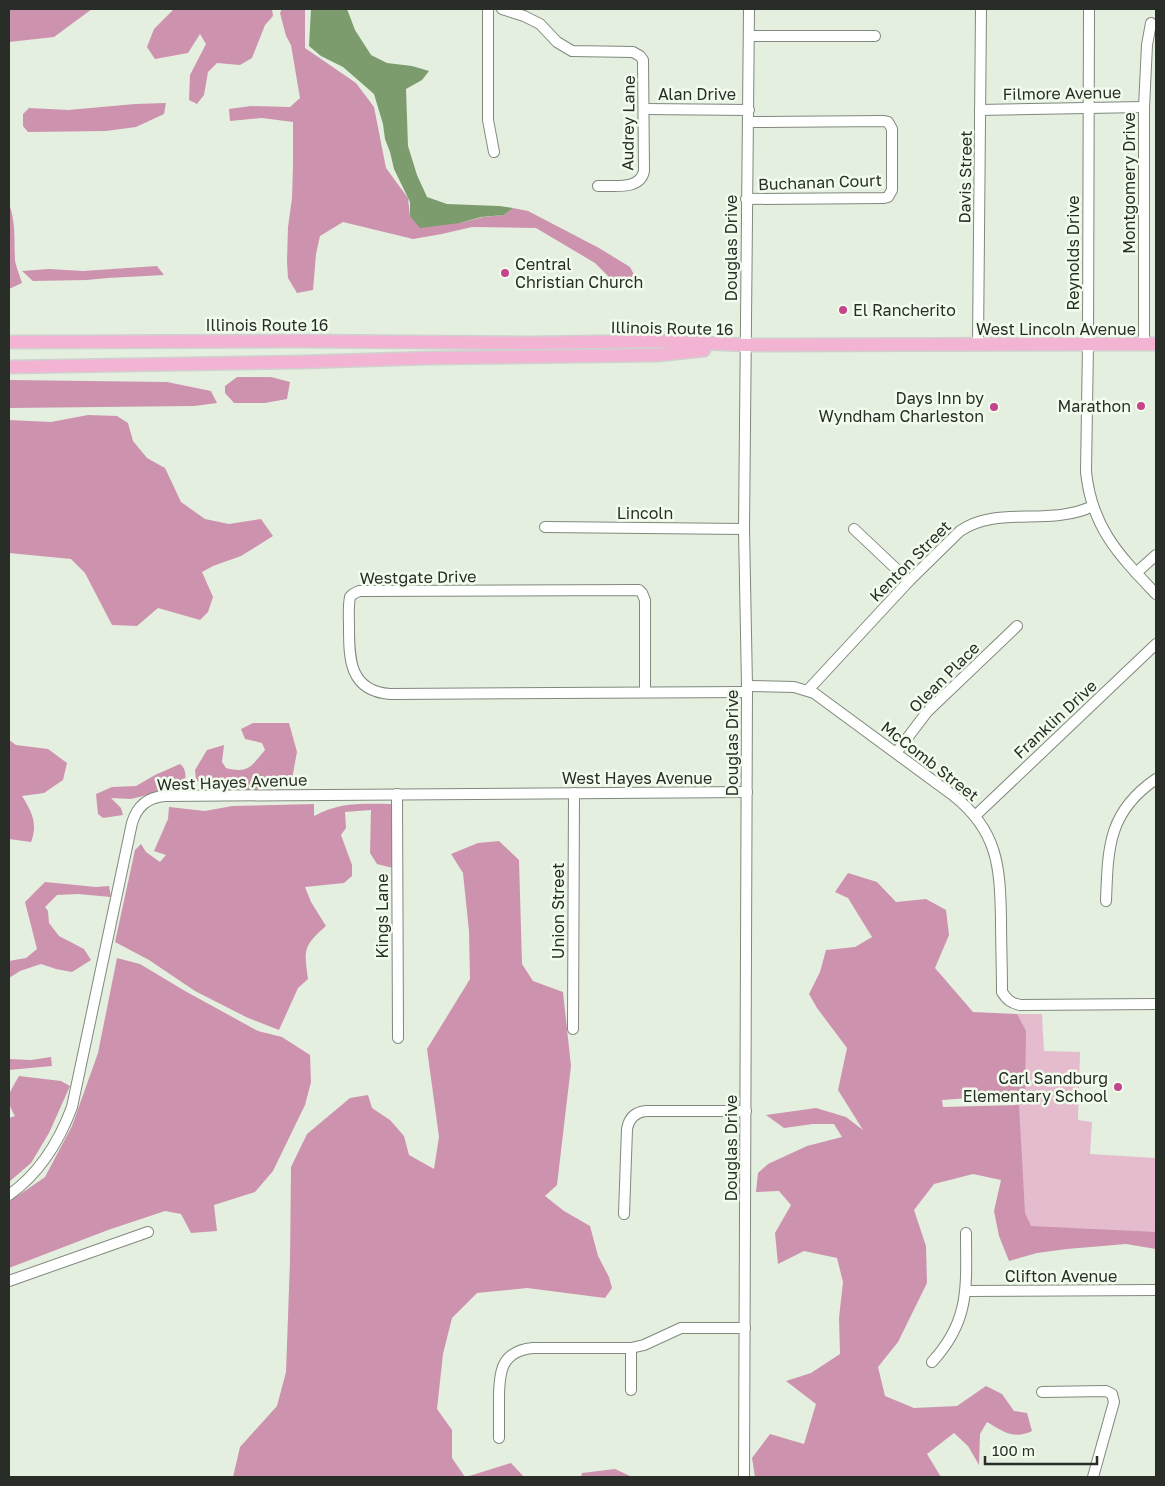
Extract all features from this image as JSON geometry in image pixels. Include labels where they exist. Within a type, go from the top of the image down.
[{"type":"main road","name":"Illinois Route 16","points":[[9,342],[295,341],[528,343],[657,341],[746,346]]},
{"type":"main road","name":"West Lincoln Avenue","points":[[746,346],[1150,344]]},
{"type":"main road","name":"Illinois Route 16","points":[[9,367],[459,357],[658,355],[746,346]]},
{"type":"street","points":[[488,9],[488,120],[494,152]]},
{"type":"street","name":"Audrey Lane","points":[[502,9],[524,16],[540,24],[557,42],[572,51],[636,53],[643,60],[642,177],[635,184],[598,186]]},
{"type":"street","name":"Douglas Drive","points":[[744,1477],[748,689],[744,528],[749,9]]},
{"type":"street","name":"Davis Street","points":[[978,346],[981,9]]},
{"type":"street","name":"Reynolds Drive","points":[[1089,9],[1086,472],[1095,515],[1114,548],[1156,594]]},
{"type":"street","name":"Montgomery Drive","points":[[1150,344],[1144,107],[1147,44],[1151,23]]},
{"type":"street","points":[[749,36],[875,36]]},
{"type":"street","name":"Filmore Avenue","points":[[980,110],[1144,107]]},
{"type":"street","name":"Alan Drive","points":[[644,109],[749,110]]},
{"type":"street","name":"Buchanan Court","points":[[746,199],[884,198],[888,197],[892,190],[892,129],[888,122],[749,122]]},
{"type":"street","name":"Kenton Street","points":[[808,690],[909,582],[960,531],[978,522],[997,518],[1054,517],[1083,511],[1093,506]]},
{"type":"street","name":"Lincoln","points":[[545,527],[744,528]]},
{"type":"street","points":[[854,529],[909,582]]},
{"type":"street","points":[[1136,573],[1156,555]]},
{"type":"street","name":"Westgate Drive","points":[[645,692],[645,600],[639,590],[360,591],[350,597],[350,662],[363,684],[379,692],[390,694],[645,692],[748,689]]},
{"type":"street","name":"Olean Place","points":[[896,753],[920,721],[939,700],[1017,626]]},
{"type":"street","name":"Franklin Drive","points":[[975,816],[1156,644]]},
{"type":"street","name":"McComb Street","points":[[748,689],[794,687],[808,690],[822,698],[954,796],[975,816],[986,831],[992,844],[999,871],[1002,992],[1006,999],[1013,1004],[1020,1005],[1156,1004]]},
{"type":"street","points":[[1106,901],[1108,858],[1114,830],[1136,795],[1156,779]]},
{"type":"street","name":"West Hayes Avenue","points":[[9,1195],[27,1181],[51,1152],[66,1125],[72,1107],[132,823],[138,808],[150,799],[165,796],[747,792]]},
{"type":"street","name":"Union Street","points":[[573,1029],[574,793]]},
{"type":"street","name":"Kings Lane","points":[[397,794],[398,1038]]},
{"type":"street","points":[[624,1214],[627,1129],[628,1123],[635,1114],[646,1111],[746,1111]]},
{"type":"street","points":[[9,1281],[148,1232]]},
{"type":"street","points":[[932,1362],[953,1335],[962,1312],[966,1291],[966,1233]]},
{"type":"street","name":"Clifton Avenue","points":[[966,1291],[1156,1290]]},
{"type":"street","points":[[499,1438],[500,1376],[502,1368],[511,1356],[525,1348],[631,1348],[644,1345],[681,1328],[745,1328]]},
{"type":"street","points":[[631,1348],[631,1390]]},
{"type":"street","points":[[1042,1392],[1106,1391],[1112,1394],[1114,1402],[1093,1477]]},
{"type":"shaded area","points":[[9,9],[92,9],[54,37],[9,42]]},
{"type":"shaded area","points":[[174,9],[272,9],[273,16],[265,25],[252,58],[240,65],[217,63],[208,72],[204,95],[197,104],[189,100],[190,75],[206,44],[200,34],[188,53],[155,59],[147,47],[154,29]]},
{"type":"shaded area","points":[[282,9],[305,9],[305,48],[356,83],[374,107],[386,168],[408,198],[410,216],[460,223],[483,217],[504,215],[513,208],[528,211],[599,248],[630,267],[639,284],[628,290],[612,280],[595,263],[536,228],[472,227],[413,239],[343,222],[320,236],[316,254],[313,290],[297,293],[288,278],[287,262],[288,227],[292,198],[293,122],[262,118],[230,121],[229,109],[251,106],[290,107],[300,98],[291,45],[286,36],[280,13]]},
{"type":"shaded area","points":[[311,9],[347,9],[355,30],[371,55],[387,63],[412,66],[429,71],[422,80],[406,89],[408,146],[417,175],[427,197],[447,204],[513,208],[504,215],[481,217],[460,223],[420,228],[410,216],[410,202],[394,169],[374,94],[343,67],[321,56],[309,46]]},
{"type":"shaded area","points":[[166,103],[164,114],[136,127],[106,131],[28,132],[23,126],[23,114],[29,108],[68,110]]},
{"type":"shaded area","points":[[9,204],[14,225],[15,260],[22,283],[9,289]]},
{"type":"shaded area","points":[[157,266],[164,275],[33,281],[22,271],[49,269],[83,271]]},
{"type":"shaded area","points":[[237,377],[271,377],[290,382],[287,399],[265,403],[234,403],[225,393],[225,386]]},
{"type":"shaded area","points":[[9,380],[167,382],[211,391],[217,403],[194,406],[9,408]]},
{"type":"shaded area","points":[[88,415],[117,416],[128,423],[133,441],[147,458],[165,468],[181,502],[205,519],[229,524],[261,519],[273,536],[241,556],[202,572],[213,597],[208,612],[200,620],[158,608],[137,626],[112,625],[85,573],[71,559],[9,553],[9,420],[51,422]]},
{"type":"shaded area","points":[[253,723],[289,723],[297,752],[292,779],[256,790],[230,792],[206,786],[196,780],[195,770],[207,750],[224,745],[222,762],[226,768],[240,770],[253,764],[265,750],[262,743],[245,739],[241,729]]},
{"type":"shaded area","points":[[9,740],[16,745],[48,749],[67,763],[63,780],[44,793],[22,796],[33,818],[34,829],[31,842],[9,839]]},
{"type":"shaded area","points":[[180,764],[185,771],[184,786],[131,799],[111,798],[121,808],[123,815],[103,818],[98,814],[96,794],[112,787],[136,786]]},
{"type":"shaded area","points":[[314,804],[314,816],[324,811],[344,806],[395,804],[393,868],[377,864],[370,853],[371,810],[345,812],[346,828],[341,835],[352,865],[352,876],[344,883],[305,887],[311,902],[326,926],[309,944],[306,955],[308,979],[298,988],[279,1030],[246,1017],[195,991],[149,960],[115,942],[135,850],[141,844],[146,852],[160,862],[166,855],[154,851],[168,819],[169,807],[205,811],[232,806]]},
{"type":"shaded area","points":[[499,841],[519,860],[522,964],[533,981],[563,992],[571,1066],[557,1185],[545,1196],[564,1211],[590,1226],[598,1256],[609,1277],[612,1288],[605,1298],[527,1288],[477,1293],[452,1318],[443,1354],[437,1409],[452,1430],[452,1458],[465,1477],[233,1477],[240,1447],[277,1406],[286,1372],[291,1167],[307,1134],[350,1098],[368,1095],[372,1108],[390,1120],[404,1136],[409,1155],[434,1169],[439,1137],[427,1049],[470,979],[469,931],[463,873],[451,854],[478,843]]},
{"type":"shaded area","points":[[848,873],[877,882],[896,902],[926,899],[946,910],[949,935],[935,968],[973,1012],[1017,1014],[1026,1031],[1025,1094],[942,1100],[943,1107],[1019,1105],[1025,1213],[1031,1226],[1156,1232],[1156,1249],[1126,1244],[1037,1253],[1009,1261],[999,1236],[994,1211],[1001,1180],[973,1174],[934,1184],[914,1210],[926,1246],[927,1283],[898,1342],[878,1367],[885,1396],[914,1408],[957,1406],[986,1386],[1002,1394],[1014,1411],[1027,1413],[1032,1431],[1019,1435],[1008,1433],[987,1422],[980,1434],[979,1465],[968,1446],[954,1433],[927,1454],[941,1477],[755,1477],[752,1458],[770,1434],[804,1444],[816,1404],[786,1381],[811,1373],[840,1354],[839,1318],[843,1282],[837,1258],[804,1251],[778,1264],[775,1233],[791,1205],[779,1191],[756,1192],[758,1173],[768,1164],[807,1146],[842,1137],[834,1124],[813,1124],[784,1128],[766,1115],[816,1108],[846,1117],[863,1130],[838,1090],[847,1048],[817,1008],[809,994],[820,972],[826,950],[855,947],[872,937],[848,898],[835,892]]},
{"type":"shaded area","points":[[45,882],[96,887],[109,886],[111,897],[78,894],[57,895],[45,907],[48,911],[49,923],[59,936],[84,949],[91,960],[72,972],[41,964],[20,971],[9,978],[9,961],[26,958],[37,949],[25,902]]},
{"type":"shaded area","points":[[117,958],[140,964],[258,1031],[282,1037],[310,1055],[311,1082],[305,1105],[273,1171],[255,1192],[214,1205],[217,1231],[191,1233],[181,1214],[165,1211],[108,1230],[9,1268],[9,1202],[45,1177],[72,1126],[98,1053]]},
{"type":"shaded area","points":[[1017,1014],[1042,1014],[1044,1051],[1080,1052],[1078,1120],[1092,1122],[1090,1154],[1156,1158],[1156,1243],[1014,1238]]},
{"type":"shaded area","points":[[51,1057],[52,1066],[9,1070],[9,1059],[31,1060]]},
{"type":"shaded area","points":[[19,1076],[61,1081],[70,1086],[49,1133],[31,1163],[9,1182],[9,1118],[15,1116],[9,1096]]},
{"type":"shaded area","points":[[511,1463],[524,1477],[466,1477]]},
{"type":"shaded area","points":[[615,1469],[632,1477],[581,1477],[582,1473]]},
{"type":"place","name":"Central Christian Church","points":[[505,273]]},
{"type":"place","name":"El Rancherito","points":[[843,310]]},
{"type":"place","name":"Marathon","points":[[1141,406]]},
{"type":"place","name":"Days Inn by Wyndham Charleston","points":[[994,407]]},
{"type":"place","name":"Carl Sandburg Elementary School","points":[[1118,1087]]}]
